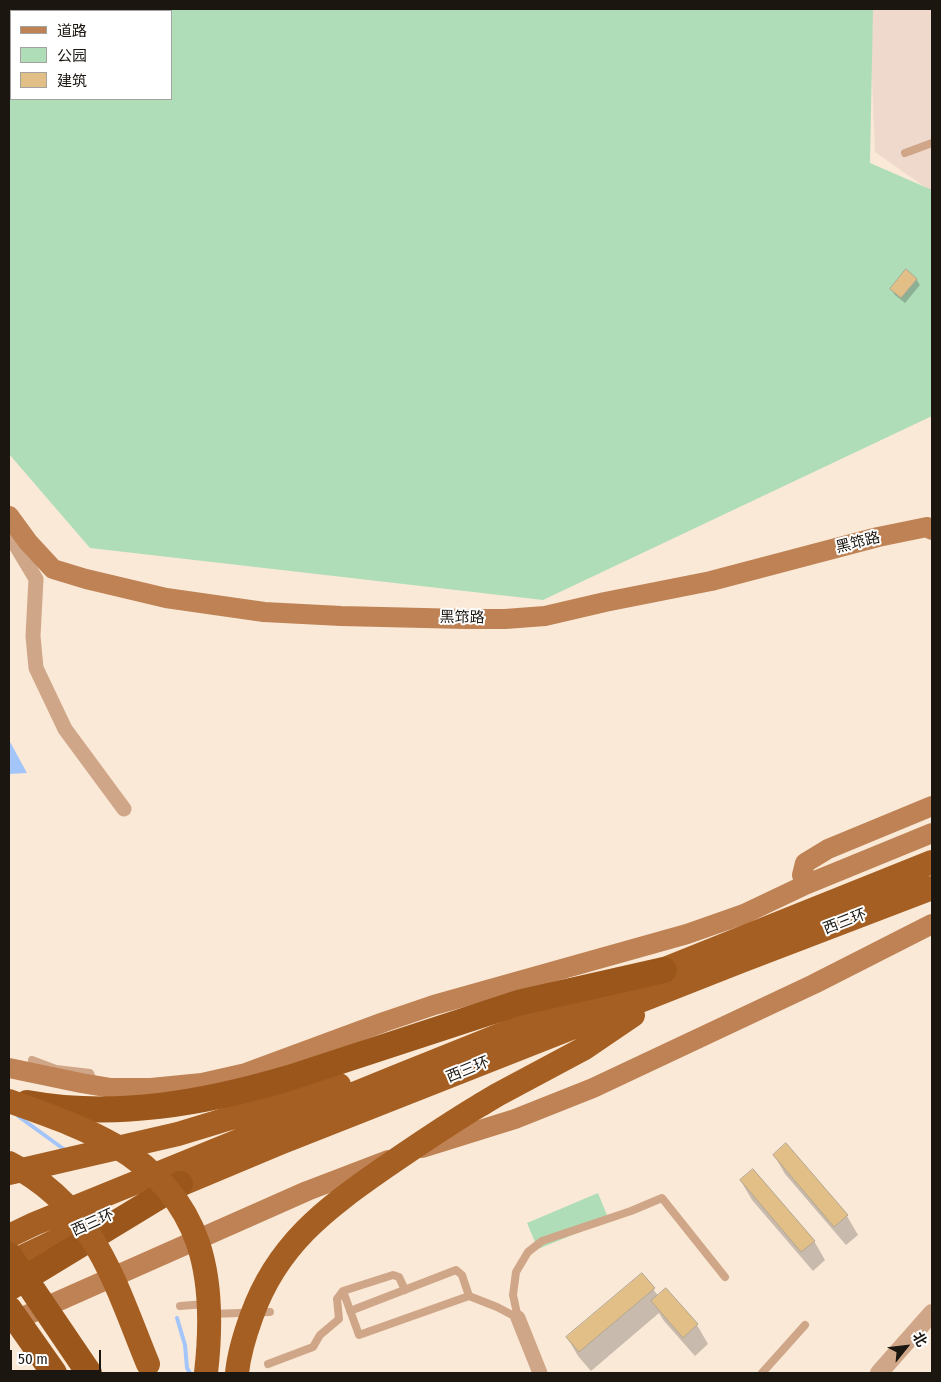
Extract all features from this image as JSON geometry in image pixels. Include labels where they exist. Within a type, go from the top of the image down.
[{"type":"highway","name":"西三环","points":[[9,1263],[180,1184],[667,980],[932,862]]},
{"type":"highway","name":"西三环","points":[[9,1236],[456,1053],[932,888]]},
{"type":"highway","points":[[9,1100],[76,1109],[124,1110],[196,1101],[242,1092],[335,1064],[518,1003],[667,980]]},
{"type":"highway","points":[[237,1373],[245,1333],[256,1302],[269,1275],[287,1249],[312,1224],[340,1199],[437,1131],[497,1095],[583,1049],[667,980]]},
{"type":"highway","points":[[9,1173],[178,1134],[322,1090],[456,1053]]},
{"type":"highway","points":[[9,1100],[66,1122],[114,1145],[154,1175],[174,1197],[190,1223],[206,1267],[210,1323],[206,1373]]},
{"type":"highway","points":[[9,1163],[27,1173],[59,1198],[81,1222],[96,1244],[108,1265],[152,1373]]},
{"type":"highway","points":[[9,1288],[180,1184]]},
{"type":"highway","points":[[9,1255],[89,1373]]},
{"type":"highway","points":[[9,1309],[54,1373]]},
{"type":"main road","name":"黑筇路","points":[[9,516],[28,542],[53,569],[166,598],[264,612],[465,619],[545,616],[605,602],[711,582],[878,537],[931,527]]},
{"type":"main road","points":[[805,885],[802,875],[805,863],[828,849],[932,806]]},
{"type":"main road","points":[[9,1068],[36,1068],[96,1086],[111,1088],[151,1088],[202,1083],[246,1073],[434,1005],[687,934],[744,914],[805,885],[932,833]]},
{"type":"main road","points":[[9,1324],[307,1191],[376,1164],[515,1119],[594,1088],[814,984],[932,924]]},
{"type":"street","points":[[9,534],[36,579],[33,636],[36,668],[65,729],[124,809]]},
{"type":"street","points":[[879,1373],[932,1313]]},
{"type":"street","points":[[518,1318],[540,1373]]},
{"type":"lane","points":[[905,153],[932,143]]},
{"type":"lane","points":[[518,1318],[513,1294],[516,1272],[528,1252],[542,1241],[632,1211],[662,1198],[725,1277]]},
{"type":"lane","points":[[350,1311],[456,1270],[462,1275],[469,1296]]},
{"type":"lane","points":[[268,1364],[313,1347],[320,1335],[339,1319],[337,1299],[343,1291],[393,1275],[399,1277],[405,1290]]},
{"type":"lane","points":[[343,1291],[359,1336],[469,1296],[518,1318]]},
{"type":"lane","points":[[180,1306],[206,1304],[206,1314],[270,1312]]},
{"type":"lane","points":[[762,1373],[806,1325]]},
{"type":"shaded area","points":[[869,9],[932,9],[932,192],[875,152]]},
{"type":"green space","points":[[9,9],[873,9],[870,163],[932,190],[932,416],[543,600],[90,548],[9,454],[10,70],[10,100],[172,100],[172,10],[10,10],[10,58]]},
{"type":"green space","points":[[598,1193],[609,1220],[538,1249],[527,1223]]},
{"type":"water","points":[[9,740],[27,773],[9,774]]},
{"type":"building","points":[[906,269],[917,279],[901,298],[890,289]]},
{"type":"building","points":[[786,1143],[848,1215],[834,1227],[773,1155]]},
{"type":"building","points":[[753,1169],[815,1241],[801,1252],[740,1180]]},
{"type":"building","points":[[642,1273],[655,1288],[579,1352],[566,1337]]},
{"type":"building","points":[[666,1288],[698,1324],[683,1338],[651,1301]]},
{"type":"waterway","points":[[18,1116],[65,1150]]},
{"type":"waterway","points":[[177,1318],[185,1345],[187,1368],[190,1373]]}]
